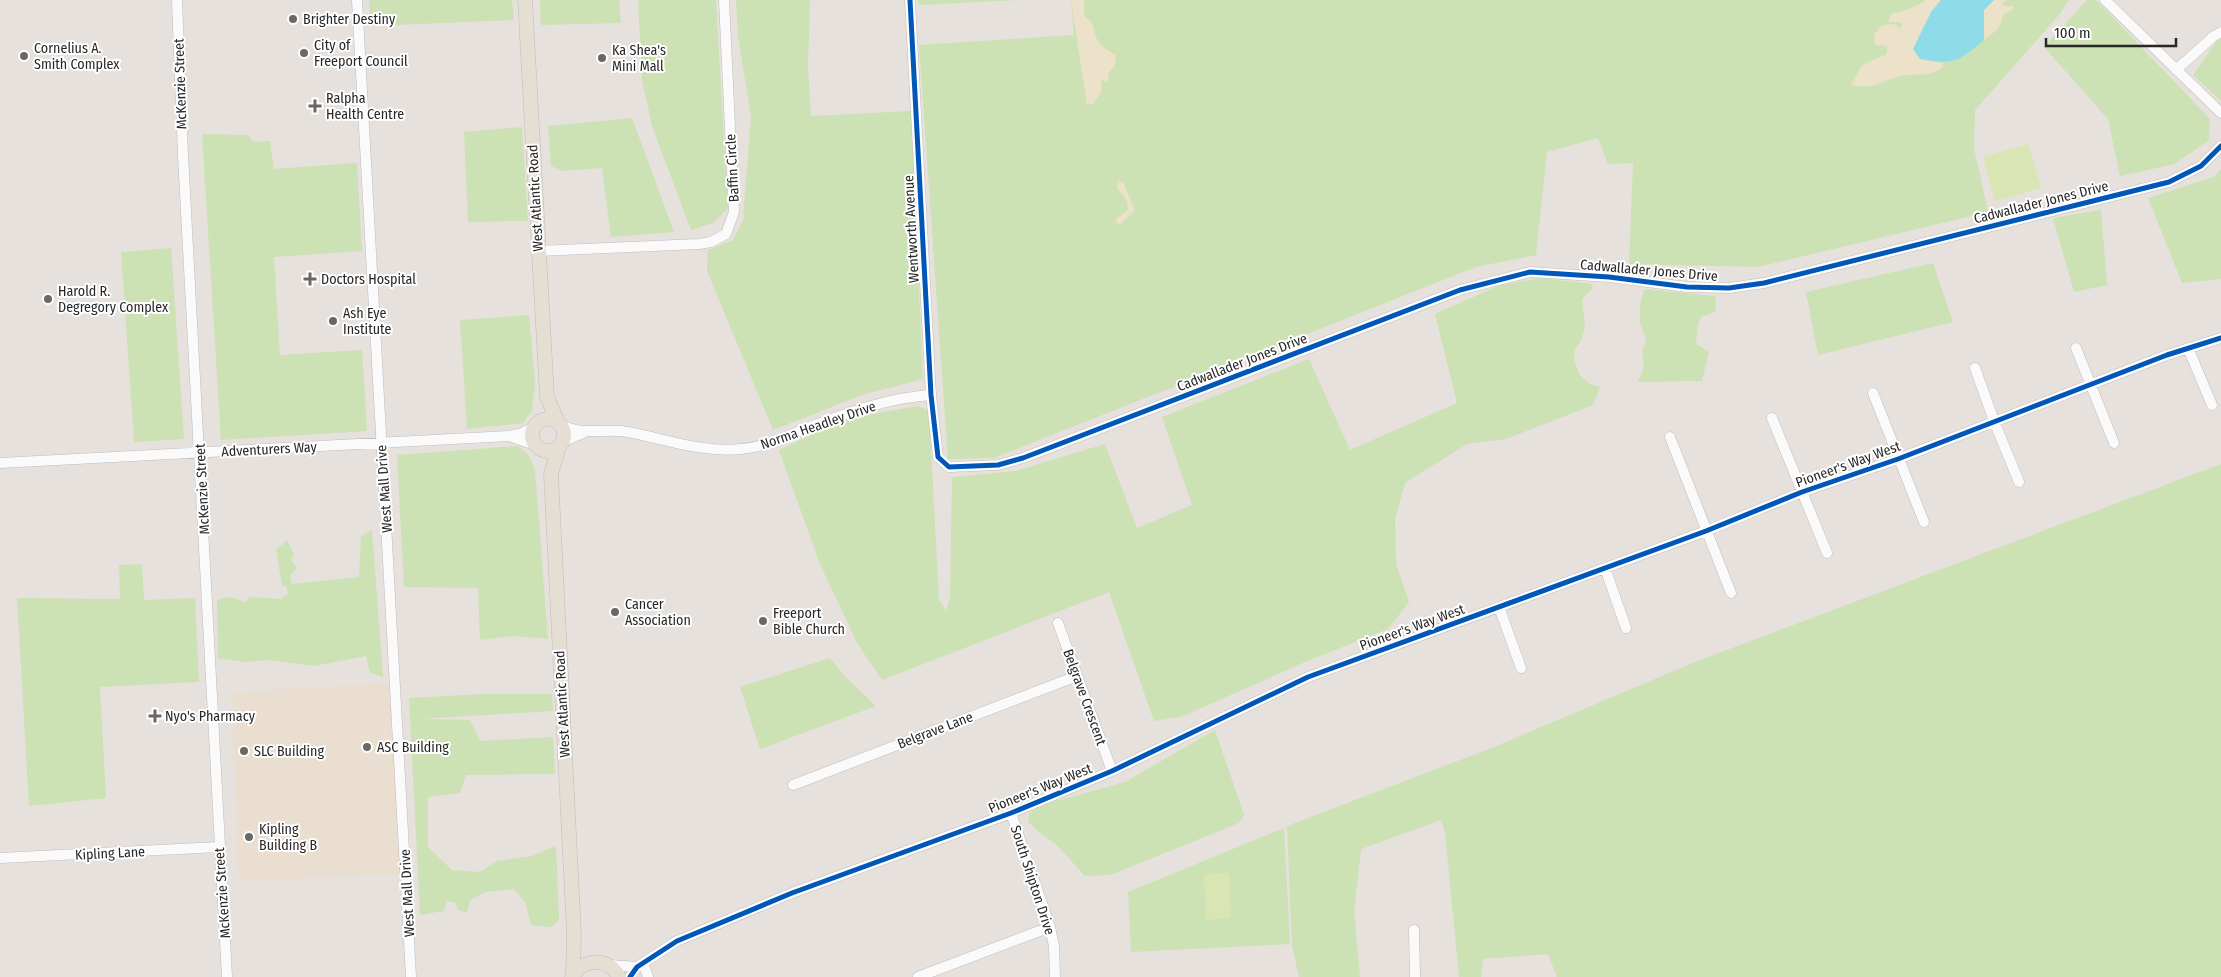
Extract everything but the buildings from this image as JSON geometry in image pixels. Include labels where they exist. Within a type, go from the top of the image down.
[{"type":"main road","name":"West Atlantic Road","points":[[525,0],[547,397],[564,434],[551,474],[574,934],[572,976]]},
{"type":"main road","name":"West Atlantic Road","points":[[547,397],[532,438],[551,474]]},
{"type":"main road","points":[[535,426],[547,419],[559,424]]},
{"type":"main road","points":[[536,446],[551,451],[561,444]]},
{"type":"main road","points":[[574,934],[589,956],[604,964],[619,977]]},
{"type":"main road","points":[[572,976],[580,967],[589,962],[604,964]]},
{"type":"street","name":"McKenzie Street","points":[[177,0],[182,155],[200,453],[227,977]]},
{"type":"street","name":"West Mall Drive","points":[[357,0],[378,366],[380,444],[393,621],[411,977]]},
{"type":"street","name":"Baffin Circle","points":[[538,251],[699,244],[711,242],[726,234],[734,212],[724,0]]},
{"type":"street","name":"Wentworth Avenue","points":[[910,0],[931,395],[938,457]]},
{"type":"street","points":[[2105,0],[2221,112]]},
{"type":"street","points":[[2176,70],[2221,32]]},
{"type":"street","name":"Cadwallader Jones Drive","points":[[938,457],[950,467],[966,468],[998,465],[1023,458],[1460,290],[1530,272],[1609,277],[1687,287],[1729,288],[1764,283],[2169,182],[2201,166],[2221,146]]},
{"type":"street","name":"Pioneer's Way West","points":[[630,977],[640,965],[676,942],[792,893],[1010,813],[1112,771],[1308,677],[1706,531],[1802,492],[1898,459],[2091,384],[2188,348],[2221,338]]},
{"type":"street","points":[[2076,348],[2114,443]]},
{"type":"street","points":[[2188,348],[2212,405]]},
{"type":"street","points":[[1975,368],[2019,482]]},
{"type":"street","points":[[1874,393],[1924,522]]},
{"type":"street","name":"Norma Headley Drive","points":[[559,424],[573,430],[587,432],[626,432],[722,450],[742,449],[763,446],[855,410],[910,397],[931,395]]},
{"type":"street","points":[[1772,418],[1827,552]]},
{"type":"street","name":"Adventurers Way","points":[[0,463],[508,436],[522,433],[535,426]]},
{"type":"street","name":"Norma Headley Drive","points":[[561,444],[587,432]]},
{"type":"street","name":"Adventurers Way","points":[[508,436],[522,439],[536,446]]},
{"type":"street","points":[[1670,437],[1731,593]]},
{"type":"street","points":[[1605,568],[1626,628]]},
{"type":"street","points":[[1500,607],[1521,668]]},
{"type":"street","name":"Belgrave Crescent","points":[[1058,623],[1112,771]]},
{"type":"street","name":"Belgrave Lane","points":[[792,784],[1077,676]]},
{"type":"street","name":"South Shipton Drive","points":[[1010,813],[1050,927],[1054,946],[1055,977]]},
{"type":"street","name":"Kipling Lane","points":[[0,858],[219,847]]},
{"type":"street","points":[[918,977],[1050,927]]},
{"type":"street","points":[[1414,930],[1415,977]]},
{"type":"street","points":[[604,964],[640,965],[648,977]]},
{"type":"shaded area","points":[[395,682],[405,874],[239,881],[232,693]]},
{"type":"green space","points":[[369,0],[512,0],[514,20],[371,26]]},
{"type":"green space","points":[[540,0],[619,0],[621,23],[541,25]]},
{"type":"green space","points":[[638,0],[716,0],[728,208],[715,222],[691,230],[652,126],[642,79]]},
{"type":"green space","points":[[736,0],[810,0],[808,67],[811,116],[911,111],[923,379],[862,395],[773,430],[707,271],[708,250],[733,240],[743,220],[751,116],[738,36]]},
{"type":"green space","points":[[918,0],[1019,0],[919,5]]},
{"type":"green space","points":[[1071,0],[2069,0],[2059,15],[1975,110],[1974,148],[1988,212],[1758,267],[1629,264],[1633,163],[1608,164],[1598,138],[1547,152],[1536,255],[1476,267],[994,458],[948,459],[919,45],[1074,35]]},
{"type":"green space","points":[[2087,0],[2096,0],[2210,119],[2209,140],[2175,164],[2120,176],[2108,119],[2044,47]]},
{"type":"green space","points":[[2221,35],[2221,101],[2193,75]]},
{"type":"green space","points":[[632,118],[674,232],[611,237],[602,168],[562,171],[551,166],[548,126]]},
{"type":"green space","points":[[522,127],[528,221],[468,222],[464,132]]},
{"type":"green space","points":[[202,134],[248,135],[253,142],[270,141],[274,169],[357,163],[362,251],[274,257],[280,355],[362,350],[367,431],[221,440]]},
{"type":"green space","points":[[2028,144],[2041,188],[1995,201],[1983,157]]},
{"type":"green space","points":[[2221,169],[2221,279],[2182,283],[2148,198],[2214,177]]},
{"type":"green space","points":[[2101,210],[2107,285],[2074,292],[2053,218]]},
{"type":"green space","points":[[171,248],[184,439],[134,442],[121,252]]},
{"type":"green space","points":[[1933,263],[1953,322],[1818,355],[1806,292]]},
{"type":"green space","points":[[1539,278],[1592,284],[1593,288],[1582,299],[1585,327],[1581,341],[1575,349],[1574,359],[1579,374],[1591,385],[1600,387],[1593,405],[1506,439],[1467,444],[1405,483],[1395,519],[1396,564],[1409,602],[1388,629],[1305,662],[1181,717],[1154,721],[1109,592],[882,680],[857,643],[820,564],[779,450],[815,433],[861,416],[918,406],[929,411],[939,599],[946,611],[950,598],[952,477],[1016,471],[1105,444],[1137,528],[1192,505],[1162,417],[1309,359],[1350,450],[1457,403],[1435,314],[1498,286]]},
{"type":"green space","points":[[1645,289],[1715,296],[1716,310],[1709,315],[1702,316],[1698,323],[1696,344],[1709,352],[1702,381],[1638,382],[1643,370],[1643,349],[1646,342],[1640,319],[1641,300]]},
{"type":"green space","points":[[529,315],[535,384],[532,411],[523,423],[467,429],[460,320]]},
{"type":"green space","points":[[518,446],[528,454],[535,470],[548,639],[513,636],[480,640],[478,588],[404,587],[397,455]]},
{"type":"green space","points":[[2221,464],[2221,977],[1557,977],[1548,954],[1483,959],[1481,977],[1459,977],[1445,832],[1441,820],[1361,849],[1354,911],[1360,977],[1299,977],[1292,946],[1287,826],[1489,749],[1700,660]]},
{"type":"green space","points":[[372,530],[383,677],[370,673],[366,656],[314,666],[267,660],[245,662],[218,658],[217,600],[229,597],[246,602],[250,597],[281,599],[288,594],[287,587],[282,585],[276,550],[287,540],[294,555],[291,559],[297,568],[290,576],[292,584],[359,577],[361,536]]},
{"type":"green space","points":[[142,564],[144,600],[195,598],[199,682],[100,687],[106,798],[29,806],[17,598],[120,599],[119,565]]},
{"type":"green space","points":[[830,658],[845,676],[876,706],[760,749],[740,687]]},
{"type":"green space","points":[[483,694],[552,694],[553,711],[419,719],[470,720],[480,741],[553,737],[555,774],[466,775],[460,793],[428,797],[428,847],[452,870],[480,872],[497,861],[532,856],[556,846],[559,920],[551,927],[531,925],[526,904],[514,889],[485,892],[470,900],[467,913],[457,909],[456,903],[447,901],[444,911],[420,915],[409,698]]},
{"type":"green space","points":[[1215,730],[1244,815],[1239,823],[1110,875],[1085,876],[1057,845],[1035,829],[1028,821],[1029,813],[1049,803],[1125,782]]},
{"type":"green space","points":[[1284,828],[1290,944],[1131,952],[1128,892]]},
{"type":"green space","points":[[1229,873],[1231,918],[1206,920],[1204,874]]},
{"type":"sand","points":[[1071,0],[1084,0],[1084,16],[1093,24],[1097,39],[1103,47],[1116,55],[1115,66],[1108,74],[1109,79],[1106,83],[1101,79],[1102,91],[1093,104],[1087,105]]},
{"type":"sand","points":[[1925,0],[1941,0],[1931,12],[1920,59],[1943,63],[1943,67],[1933,73],[1901,76],[1873,86],[1851,85],[1862,65],[1887,54],[1887,46],[1875,45],[1874,35],[1882,25],[1896,24],[1899,28],[1902,26],[1901,22],[1890,22],[1888,20],[1892,13],[1900,12]]},
{"type":"sand","points":[[1994,0],[2008,0],[2002,3],[2004,6],[2014,6],[2012,10],[2003,15],[1997,29],[1984,40],[1984,10]]},
{"type":"sand","points":[[1119,182],[1123,182],[1135,210],[1122,223],[1117,224],[1116,219],[1128,210],[1127,201],[1117,187]]},
{"type":"water","points":[[1941,0],[1994,0],[1984,10],[1984,40],[1968,53],[1955,60],[1941,62],[1920,59],[1913,49],[1931,12]]},
{"type":"cycle path","points":[[910,0],[931,395],[938,457],[949,467],[998,465],[1023,458],[1460,290],[1530,272],[1609,277],[1687,287],[1729,288],[1764,283],[2169,182],[2201,166],[2221,146]]},
{"type":"cycle path","points":[[630,977],[637,967],[677,941],[792,893],[1011,813],[1112,771],[1308,677],[1706,531],[1802,492],[1898,459],[2167,355],[2221,338]]},
{"type":"place","name":"Brighter Destiny","points":[[293,19]]},
{"type":"place","name":"City of Freeport Council","points":[[304,53]]},
{"type":"place","name":"Cornelius A. Smith Complex","points":[[24,56]]},
{"type":"place","name":"Ka Shea's Mini Mall","points":[[602,58]]},
{"type":"place","name":"Ralpha Health Centre","points":[[315,106]]},
{"type":"place","name":"Doctors Hospital","points":[[310,279]]},
{"type":"place","name":"Harold R. Degregory Complex","points":[[48,299]]},
{"type":"place","name":"Ash Eye Institute","points":[[333,321]]},
{"type":"place","name":"Cancer Association","points":[[615,612]]},
{"type":"place","name":"Freeport Bible Church","points":[[763,621]]},
{"type":"place","name":"Nyo's Pharmacy","points":[[155,716]]},
{"type":"place","name":"ASC Building","points":[[367,747]]},
{"type":"place","name":"SLC Building","points":[[244,751]]},
{"type":"place","name":"Kipling Building B","points":[[249,837]]}]
